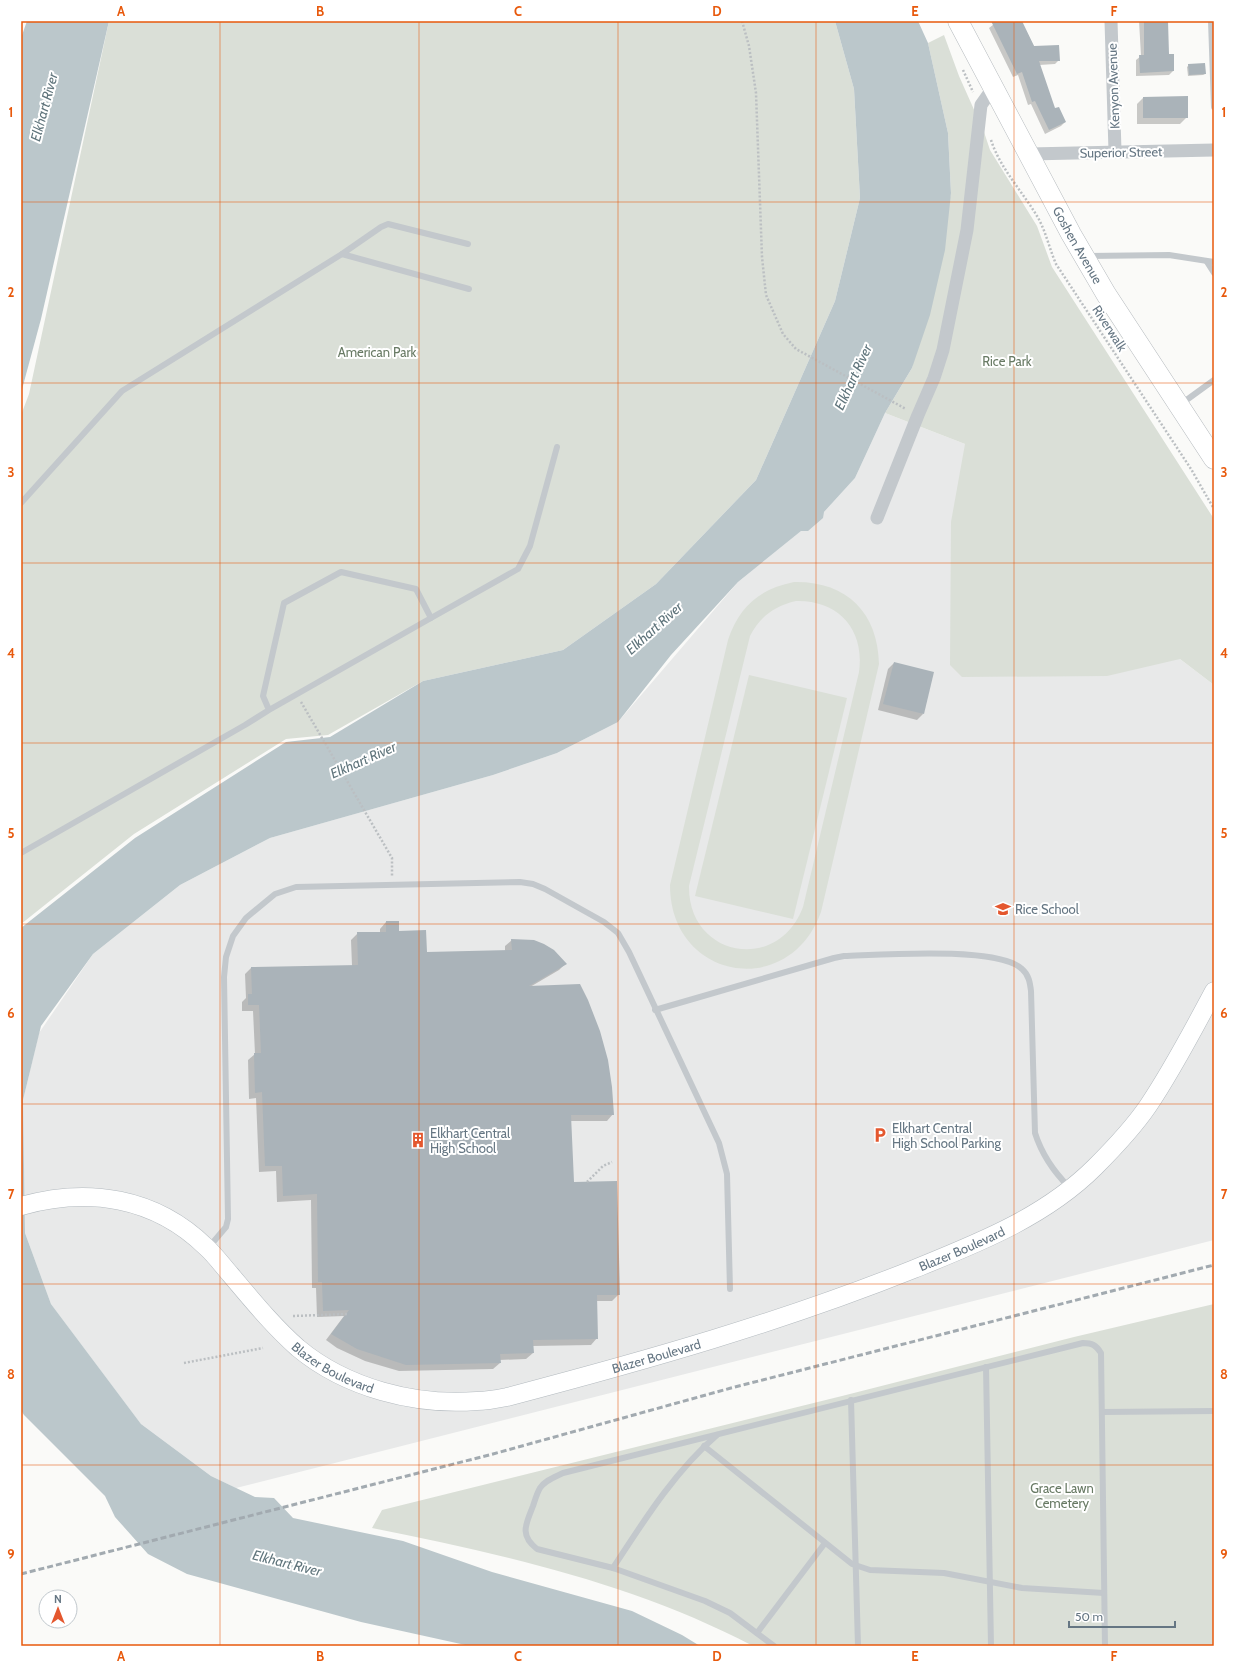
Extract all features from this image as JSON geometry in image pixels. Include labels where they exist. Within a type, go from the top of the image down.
[{"type":"main road","name":"Goshen Avenue","points":[[958,21],[1084,256],[1106,294],[1214,460]]},
{"type":"main road","name":"Blazer Boulevard","points":[[29,1204],[66,1197],[96,1197],[142,1206],[163,1215],[188,1230],[207,1248],[269,1320],[299,1348],[326,1368],[356,1382],[391,1394],[421,1399],[476,1401],[521,1393],[778,1319],[871,1286],[978,1243],[1034,1214],[1071,1189],[1130,1131],[1148,1106],[1182,1051],[1214,991]]},
{"type":"street","name":"Kenyon Avenue","points":[[1110,21],[1115,151]]},
{"type":"street","points":[[877,518],[918,414],[934,378],[943,350],[967,230],[981,105],[993,88]]},
{"type":"street","name":"Superior Street","points":[[1029,154],[1214,150]]},
{"type":"lane","points":[[1211,21],[1214,107]]},
{"type":"lane","points":[[21,503],[122,392],[342,254],[381,227],[388,224],[468,244]]},
{"type":"lane","points":[[342,254],[469,289]]},
{"type":"lane","points":[[1084,256],[1168,255],[1214,262]]},
{"type":"lane","points":[[1207,262],[1214,273]]},
{"type":"lane","points":[[1179,405],[1214,380]]},
{"type":"lane","points":[[21,853],[518,569],[530,546],[557,447]]},
{"type":"lane","points":[[269,710],[264,696],[284,603],[341,572],[416,589],[432,618]]},
{"type":"lane","points":[[207,1248],[226,1227],[228,1219],[224,977],[226,957],[233,936],[246,918],[275,894],[296,887],[520,882],[533,884],[545,889],[604,922],[618,933],[629,952],[655,1010],[719,1143],[726,1174],[730,1289]]},
{"type":"lane","points":[[655,1010],[844,956],[950,953],[999,959],[1014,963],[1022,969],[1028,977],[1031,991],[1035,1133],[1039,1148],[1046,1161],[1071,1189]]},
{"type":"lane","points":[[774,1646],[730,1613],[705,1601],[613,1568],[537,1549],[530,1544],[526,1537],[525,1527],[540,1488],[548,1480],[563,1473],[851,1400],[1083,1343],[1092,1343],[1101,1353],[1104,1646]]},
{"type":"lane","points":[[986,1367],[991,1646]]},
{"type":"lane","points":[[851,1400],[858,1646]]},
{"type":"lane","points":[[1102,1412],[1214,1410]]},
{"type":"lane","points":[[613,1568],[668,1488],[704,1446],[718,1434]]},
{"type":"lane","points":[[704,1446],[852,1564],[870,1570],[944,1573],[1022,1588],[1104,1593]]},
{"type":"lane","points":[[757,1633],[825,1543]]},
{"type":"path","points":[[742,21],[749,46],[756,93],[762,256],[766,295],[783,334],[796,349],[907,409]]},
{"type":"path","points":[[962,65],[968,84],[981,105]]},
{"type":"path","name":"Riverwalk","points":[[990,135],[998,157],[1040,222],[1056,264],[1191,469],[1214,509]]},
{"type":"path","points":[[297,694],[392,858],[392,884]]},
{"type":"path","points":[[587,1182],[603,1166],[612,1162]]},
{"type":"path","points":[[293,1316],[349,1314]]},
{"type":"path","points":[[184,1363],[263,1348]]},
{"type":"shaded area","name":"Elkhart Central High School","points":[[885,413],[965,444],[1180,659],[1214,685],[1214,1240],[236,1488],[211,1476],[141,1424],[51,1304],[25,1233],[23,1100],[39,1033],[93,954],[180,885],[270,838],[493,775],[557,753],[618,722],[738,582],[824,512],[855,478]]},
{"type":"green space","name":"American Park","points":[[109,21],[835,21],[854,89],[860,198],[835,301],[756,480],[656,584],[563,650],[423,681],[328,735],[286,739],[134,834],[21,924],[21,415],[29,394]]},
{"type":"green space","name":"Rice Park","points":[[944,35],[959,76],[984,132],[990,150],[1037,226],[1052,267],[1214,519],[1214,685],[1180,659],[1107,676],[962,677],[950,665],[951,522],[965,444],[885,413],[912,368],[951,193],[948,133],[928,43]]},
{"type":"green space","points":[[794,582],[813,583],[829,587],[856,603],[873,629],[879,664],[821,912],[805,940],[784,959],[759,968],[734,968],[709,959],[689,942],[675,917],[670,885],[728,640],[738,618],[744,609],[752,601],[770,589]],"holes":[[[796,601],[811,602],[836,612],[846,620],[853,630],[858,643],[860,657],[859,672],[803,907],[791,928],[774,942],[756,949],[736,948],[718,942],[703,929],[693,910],[689,886],[750,636],[758,623],[774,609]]]},
{"type":"green space","points":[[749,675],[847,698],[793,919],[695,896]]},
{"type":"green space","name":"Grace Lawn Cemetery","points":[[1214,1304],[1214,1646],[753,1646],[708,1624],[615,1588],[519,1560],[372,1528],[382,1510],[1074,1337]]},
{"type":"water","name":"Elkhart River","points":[[27,21],[109,21],[41,319],[21,393],[21,38]]},
{"type":"water","name":"Elkhart River","points":[[835,21],[918,21],[928,43],[948,133],[951,193],[945,250],[930,315],[912,368],[885,413],[855,478],[824,512],[823,518],[808,531],[801,531],[738,582],[671,655],[618,722],[557,753],[493,775],[270,838],[180,885],[93,954],[41,1026],[23,1100],[25,1233],[51,1304],[141,1424],[211,1476],[255,1497],[274,1498],[293,1518],[403,1541],[492,1572],[632,1611],[682,1635],[700,1646],[470,1646],[361,1622],[187,1574],[148,1554],[115,1517],[105,1496],[24,1415],[21,1410],[21,928],[135,838],[286,742],[330,737],[423,681],[563,650],[656,584],[756,480],[835,301],[860,198],[854,89]]},
{"type":"building","points":[[991,21],[1022,21],[1034,46],[1059,45],[1060,61],[1039,61],[1055,108],[1059,107],[1066,122],[1049,130],[1035,101],[1032,102],[1022,72],[1017,74]]},
{"type":"building","points":[[1144,21],[1168,21],[1169,54],[1174,54],[1174,71],[1140,73],[1139,55],[1144,55]]},
{"type":"building","points":[[1205,63],[1206,74],[1189,75],[1188,64]]},
{"type":"building","points":[[1188,96],[1188,118],[1143,118],[1143,97]]},
{"type":"building","points":[[894,662],[934,672],[924,714],[883,704]]},
{"type":"building","name":"Elkhart Central High School","points":[[386,921],[399,921],[399,931],[426,930],[427,952],[512,950],[511,939],[534,940],[554,950],[567,964],[529,986],[580,984],[600,1031],[608,1060],[614,1115],[571,1115],[574,1182],[617,1181],[620,1295],[597,1295],[598,1339],[533,1340],[534,1353],[500,1354],[501,1363],[406,1365],[357,1349],[331,1334],[349,1310],[323,1311],[322,1282],[318,1282],[317,1194],[283,1196],[282,1166],[265,1166],[262,1092],[255,1093],[254,1053],[261,1053],[259,1005],[248,1005],[248,994],[252,994],[251,967],[358,965],[357,932],[386,932]]},
{"type":"railway","points":[[21,1574],[493,1454],[731,1388],[1214,1265]]},
{"type":"place","name":"Rice School","points":[[1003,909]]},
{"type":"place","name":"Elkhart Central High School Parking","points":[[880,1135]]},
{"type":"place","name":"Elkhart Central High School","points":[[418,1140]]}]
